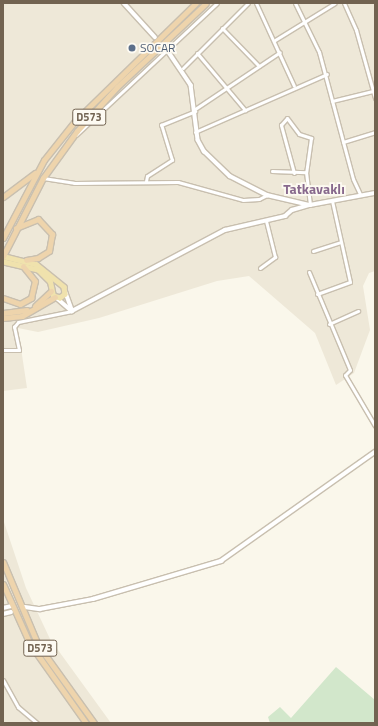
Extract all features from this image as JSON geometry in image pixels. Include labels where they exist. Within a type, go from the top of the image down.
[{"type":"highway","name":"D573","points":[[3,235],[40,168],[84,111],[196,3]]},
{"type":"highway","name":"D573","points":[[3,256],[15,228],[42,178],[72,138],[117,88],[206,3]]},
{"type":"highway","points":[[3,197],[40,168]]},
{"type":"highway","points":[[15,228],[38,219],[50,229],[49,250],[38,258],[26,260]]},
{"type":"highway","points":[[3,298],[20,304],[31,298],[35,281],[23,266]]},
{"type":"highway","points":[[3,313],[33,308],[51,290]]},
{"type":"highway","points":[[3,318],[22,316],[56,298]]},
{"type":"highway","name":"D573","points":[[3,562],[38,645],[94,723]]},
{"type":"highway","name":"D573","points":[[3,584],[12,606],[44,666],[86,723]]},
{"type":"main road","points":[[3,256],[26,260],[43,268],[60,284],[65,292],[56,298],[44,274],[23,266],[3,262]]},
{"type":"main road","points":[[51,290],[60,284]]},
{"type":"street","points":[[124,3],[155,37]]},
{"type":"street","points":[[72,138],[217,3]]},
{"type":"street","points":[[183,68],[248,3]]},
{"type":"street","points":[[256,3],[275,40],[294,86]]},
{"type":"street","points":[[295,3],[306,23],[327,74],[332,101],[343,142],[360,194]]},
{"type":"street","points":[[275,40],[306,23],[335,3]]},
{"type":"street","points":[[344,3],[356,30],[375,98]]},
{"type":"street","points":[[222,28],[259,66]]},
{"type":"street","points":[[168,50],[183,68],[195,110],[195,132],[204,152],[230,176],[267,195],[310,205]]},
{"type":"street","points":[[146,181],[148,176],[172,160],[161,125],[195,110],[228,89],[280,52]]},
{"type":"street","points":[[198,53],[244,110]]},
{"type":"street","points":[[195,132],[294,86],[327,74]]},
{"type":"street","points":[[332,101],[373,92]]},
{"type":"street","points":[[294,173],[281,125],[287,118],[299,134],[311,138],[306,172],[310,205]]},
{"type":"street","points":[[343,142],[375,132]]},
{"type":"street","points":[[272,171],[294,173],[306,172]]},
{"type":"street","points":[[42,178],[74,183],[146,181],[178,182],[243,200],[259,199],[267,195]]},
{"type":"street","points":[[3,350],[19,350],[14,327],[18,322],[72,311],[225,230],[266,220],[310,205],[360,194],[375,193]]},
{"type":"street","points":[[317,294],[350,282],[332,201]]},
{"type":"street","points":[[260,268],[275,257],[266,220]]},
{"type":"street","points":[[313,251],[340,242]]},
{"type":"street","points":[[309,272],[329,324],[350,370],[345,375],[375,426]]},
{"type":"street","points":[[65,292],[72,311]]},
{"type":"street","points":[[56,298],[72,311]]},
{"type":"street","points":[[329,324],[358,312]]},
{"type":"street","points":[[25,607],[40,609],[93,599],[221,561],[375,452]]},
{"type":"street","points":[[3,608],[12,606]]},
{"type":"street","points":[[3,614],[11,612]]},
{"type":"street","points":[[3,680],[18,707],[37,723]]},
{"type":"street","points":[[3,693],[7,689]]},
{"type":"shaded area","points":[[3,3],[375,3],[375,271],[369,273],[363,286],[370,330],[354,373],[336,385],[315,333],[249,276],[217,281],[99,318],[38,332],[18,328],[27,388],[3,391]]},
{"type":"shaded area","points":[[3,519],[26,588],[50,639],[111,723],[3,723]]},
{"type":"green space","points":[[336,667],[375,700],[375,723],[270,723],[268,717],[280,707],[291,718]]},
{"type":"place","name":"SOCAR","points":[[132,48]]},
{"type":"district","name":"Tatkavaklı","points":[[314,189]]}]
